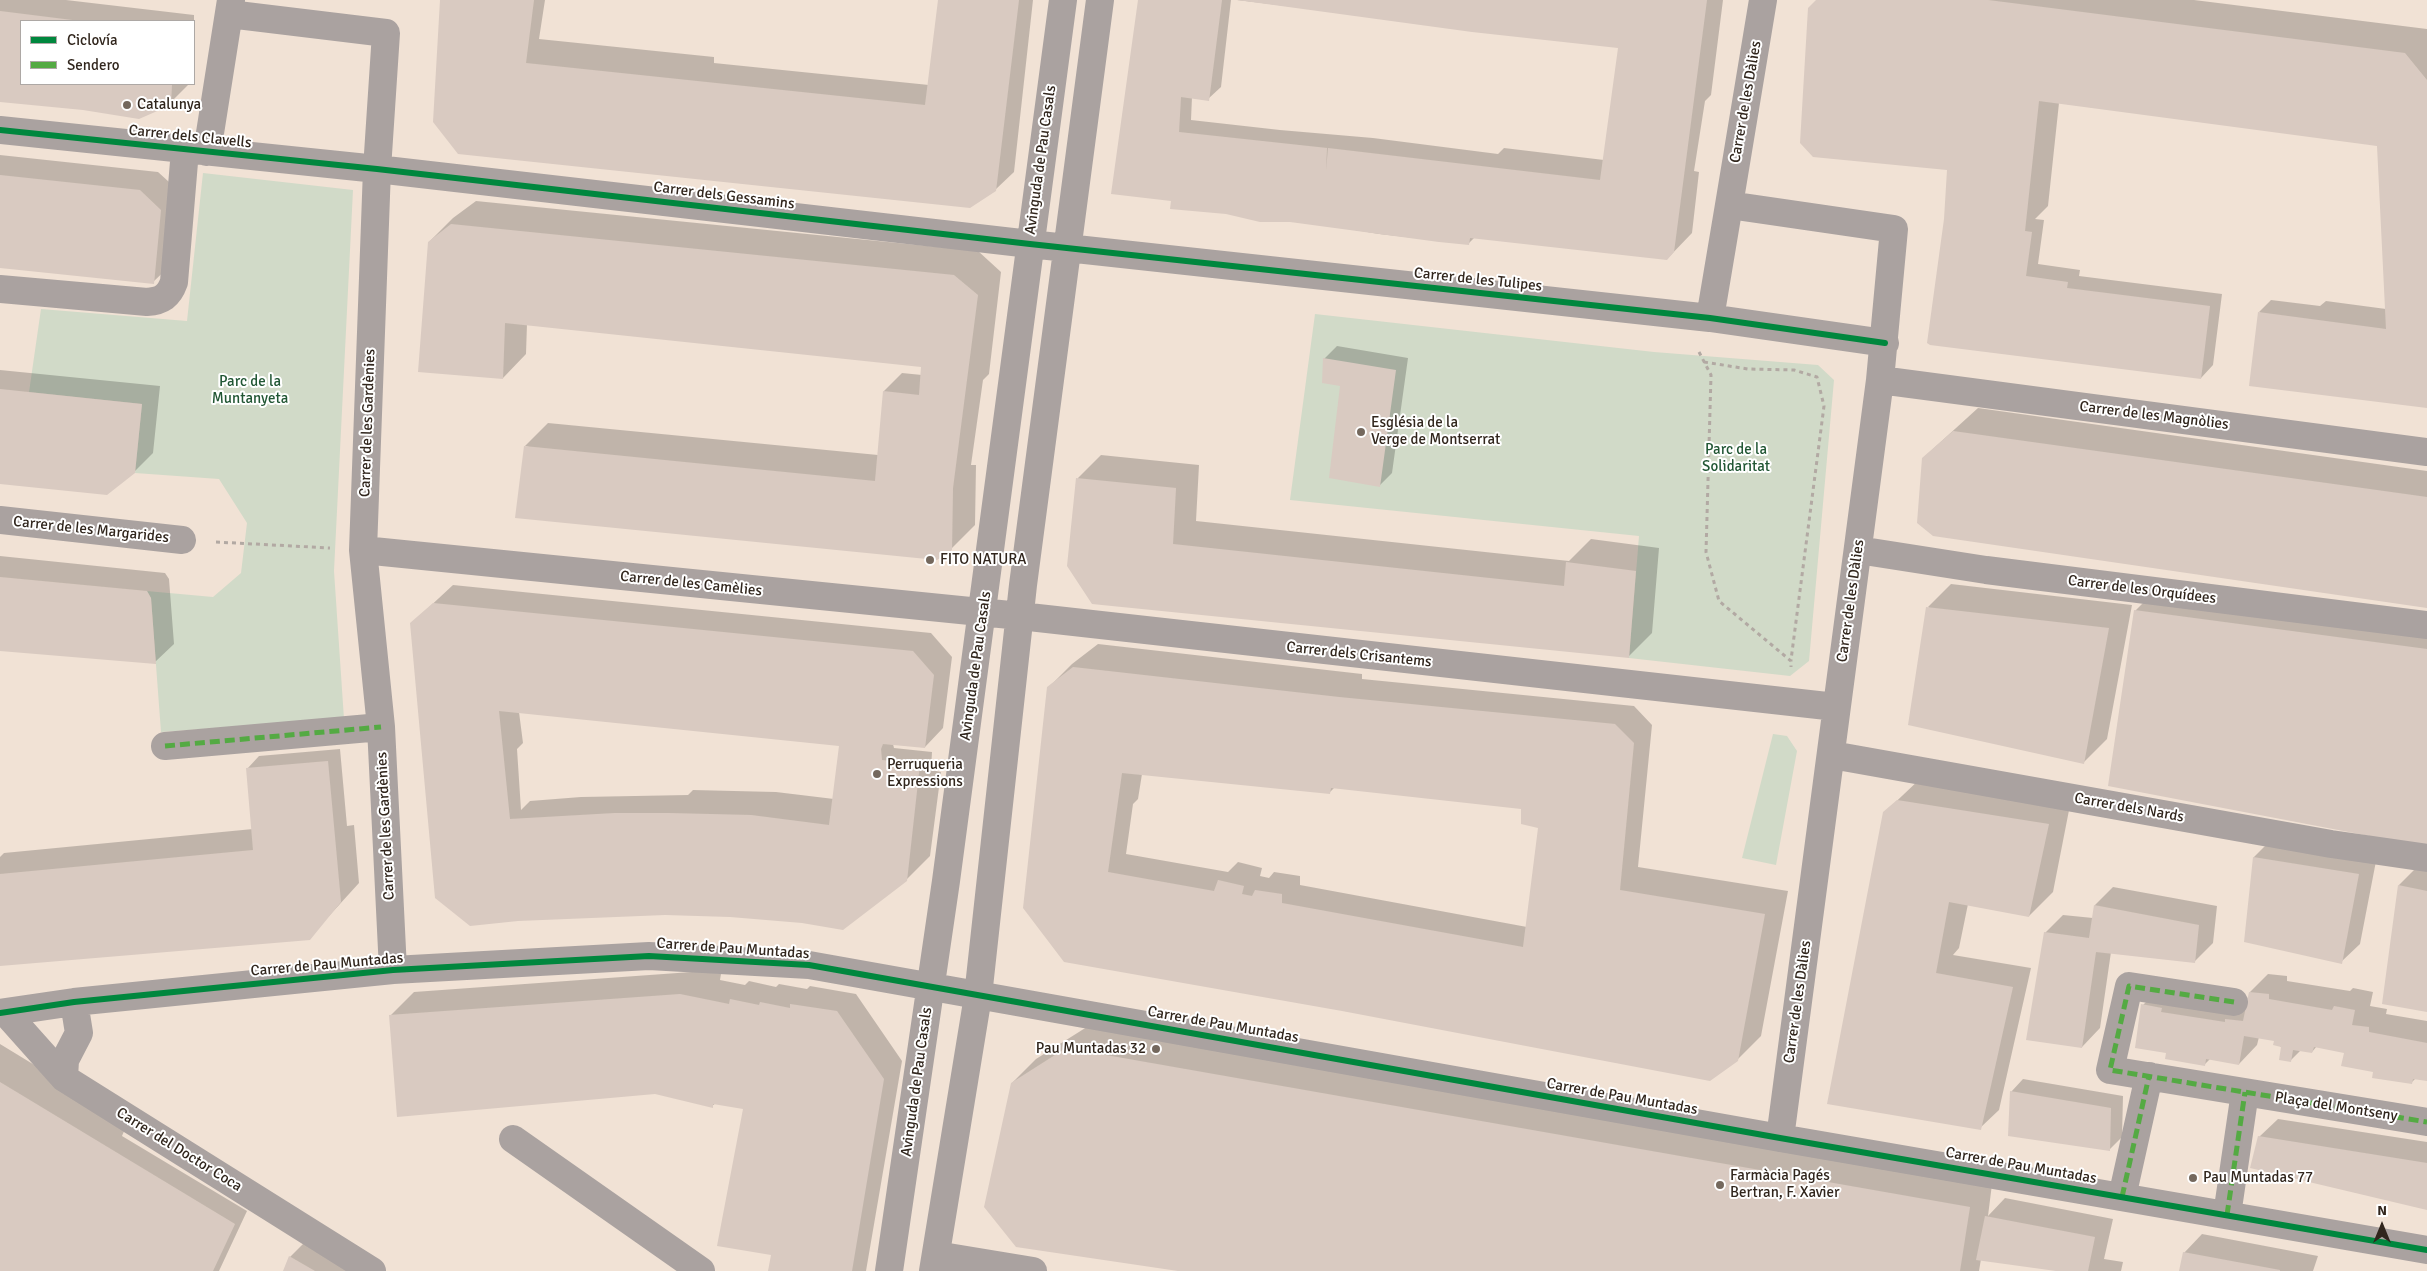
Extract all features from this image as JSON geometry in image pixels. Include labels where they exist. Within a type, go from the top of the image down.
[{"type":"street","name":"Avinguda de Pau Casals","points":[[889,1271],[932,987],[983,613],[1062,0]]},
{"type":"street","points":[[1033,1271],[935,1263],[978,996],[1020,616],[1100,0]]},
{"type":"street","name":"Carrer de les Dàlies","points":[[1710,318],[1763,0]]},
{"type":"street","name":"Carrer de les Gardènies","points":[[0,289],[147,302],[164,298],[171,290],[174,282],[196,151],[230,7],[386,33],[377,169],[363,550],[381,727],[394,970]]},
{"type":"street","name":"Carrer dels Clavells","points":[[0,130],[377,169]]},
{"type":"street","name":"Carrer dels Gessamins","points":[[377,169],[1068,248]]},
{"type":"street","name":"Carrer de les Dàlies","points":[[1729,205],[1894,229],[1885,343],[1780,1138]]},
{"type":"street","name":"Carrer de les Tulipes","points":[[1068,248],[1680,314],[1885,343]]},
{"type":"street","name":"Carrer de les Magnòlies","points":[[1880,380],[2427,452]]},
{"type":"street","name":"Carrer de les Margarides","points":[[0,520],[182,540]]},
{"type":"street","name":"Carrer de les Camèlies","points":[[363,550],[1020,616]]},
{"type":"street","name":"Carrer de les Orquídees","points":[[1858,550],[1986,570],[2427,626]]},
{"type":"street","name":"Carrer dels Crisantems","points":[[1020,616],[1697,704],[1786,702],[1836,707]]},
{"type":"street","points":[[165,746],[381,727]]},
{"type":"street","name":"Carrer dels Nards","points":[[1832,755],[2331,844],[2427,858]]},
{"type":"street","name":"Carrer de Pau Muntadas","points":[[3,1013],[74,1002],[394,970],[649,956],[809,965],[1780,1138],[2427,1250]]},
{"type":"street","name":"Plaça del Montseny","points":[[2234,1002],[2129,986],[2110,1070],[2427,1122]]},
{"type":"street","points":[[64,1078],[64,1060],[79,1033],[74,1002]]},
{"type":"street","name":"Carrer del Doctor Coca","points":[[3,1013],[64,1078],[372,1271]]},
{"type":"street","points":[[2122,1196],[2149,1076]]},
{"type":"street","points":[[2227,1215],[2245,1092]]},
{"type":"street","points":[[513,1139],[701,1271]]},
{"type":"path","points":[[1680,314],[1711,375],[1706,552],[1719,601],[1791,661]]},
{"type":"path","points":[[1704,362],[1748,369],[1794,370],[1817,376],[1824,406],[1786,702]]},
{"type":"path","points":[[182,540],[363,550]]},
{"type":"green space","name":"Parc de la Muntanyeta","points":[[203,173],[353,190],[334,571],[344,719],[161,732],[151,598],[147,591],[213,597],[241,573],[247,523],[219,479],[135,473],[142,404],[29,392],[41,309],[187,321]]},
{"type":"green space","name":"Parc de la Solidaritat","points":[[1315,314],[1654,352],[1818,365],[1834,380],[1809,661],[1790,676],[1629,658],[1639,536],[1290,500]]},
{"type":"green space","points":[[1773,734],[1787,736],[1797,751],[1776,865],[1742,858]]},
{"type":"building","points":[[440,0],[534,0],[526,63],[925,105],[938,0],[1019,0],[996,191],[970,208],[458,154],[433,122]]},
{"type":"building","points":[[1138,0],[1222,0],[1209,101],[1181,97],[1179,132],[1327,148],[1326,171],[1328,148],[1600,180],[1618,48],[1472,32],[1237,0],[1707,0],[1674,252],[1667,260],[1470,238],[1469,245],[1439,242],[1290,222],[1260,222],[1226,214],[1170,209],[1171,201],[1111,194]]},
{"type":"building","points":[[1816,0],[1988,0],[2405,53],[2427,80],[2427,408],[2249,386],[2258,312],[2386,329],[2377,146],[2039,101],[2025,231],[2032,232],[2026,276],[2068,282],[2067,288],[2210,306],[2201,379],[1930,345],[1927,343],[1944,219],[1947,170],[1813,157],[1800,143],[1808,8]]},
{"type":"building","points":[[0,11],[72,20],[20,20],[20,85],[172,85],[171,105],[139,119],[83,110],[0,102]]},
{"type":"building","points":[[0,175],[140,190],[161,210],[154,284],[0,268]]},
{"type":"building","points":[[451,224],[954,275],[978,295],[953,488],[952,550],[937,560],[515,518],[524,446],[875,481],[883,391],[919,395],[921,367],[505,323],[503,379],[418,372],[428,242]]},
{"type":"building","name":"Església de la Verge de Montserrat","points":[[1323,358],[1396,370],[1380,487],[1329,478],[1340,386],[1322,383]]},
{"type":"building","points":[[0,389],[142,404],[135,473],[107,495],[0,484]]},
{"type":"building","points":[[1953,431],[2427,497],[2427,608],[1933,536],[1917,523],[1922,458]]},
{"type":"building","points":[[1076,478],[1176,488],[1173,544],[1564,586],[1566,562],[1636,571],[1629,658],[1092,604],[1067,566]]},
{"type":"building","points":[[0,577],[147,591],[151,598],[156,664],[0,651]]},
{"type":"building","points":[[433,603],[913,651],[934,675],[925,748],[883,744],[881,749],[882,760],[920,764],[907,881],[843,930],[802,923],[730,917],[665,915],[518,921],[470,926],[435,898],[410,623]],"holes":[[[499,711],[839,746],[829,825],[751,815],[668,813],[615,813],[510,819]]]},
{"type":"building","points":[[1926,607],[2109,628],[2084,764],[1908,725]]},
{"type":"building","points":[[2134,610],[2427,649],[2427,847],[2108,786]]},
{"type":"building","points":[[1073,667],[1339,697],[1615,724],[1634,743],[1620,890],[1765,914],[1738,1061],[1710,1081],[1342,1011],[1064,962],[1023,908],[1047,687]],"holes":[[[1122,773],[1330,794],[1331,788],[1521,809],[1521,824],[1538,828],[1523,947],[1282,903],[1282,894],[1255,890],[1252,896],[1242,894],[1244,886],[1218,880],[1214,891],[1108,872]]]},
{"type":"building","points":[[328,761],[341,902],[310,940],[0,966],[0,874],[253,850],[246,768]]},
{"type":"building","points":[[1897,800],[2049,824],[2029,917],[1949,902],[1936,973],[2013,987],[1981,1130],[1827,1104],[1883,812]]},
{"type":"building","points":[[2253,857],[2359,874],[2342,964],[2244,942]]},
{"type":"building","points":[[2398,885],[2427,891],[2427,1012],[2382,1004]]},
{"type":"building","points":[[2094,905],[2199,925],[2195,963],[2096,952],[2082,1048],[2026,1040],[2044,932],[2089,938]]},
{"type":"building","points":[[2249,992],[2269,994],[2269,999],[2332,1010],[2334,1006],[2355,1010],[2352,1025],[2369,1027],[2369,1032],[2427,1043],[2427,1081],[2413,1079],[2412,1084],[2372,1078],[2373,1072],[2341,1066],[2344,1053],[2314,1047],[2312,1053],[2293,1050],[2291,1062],[2279,1060],[2281,1047],[2273,1045],[2274,1041],[2244,1036],[2239,1065],[2206,1059],[2205,1066],[2165,1059],[2166,1053],[2135,1048],[2141,1004],[2162,1008],[2161,1012],[2225,1022],[2225,1019],[2243,1021]]},
{"type":"building","points":[[680,994],[729,1004],[730,999],[759,1005],[760,1002],[790,1008],[790,1004],[837,1011],[884,1079],[852,1271],[768,1271],[771,1255],[717,1246],[743,1109],[713,1104],[713,1108],[655,1094],[397,1117],[389,1015]]},
{"type":"building","points":[[1066,1048],[1970,1207],[1960,1271],[1178,1271],[1016,1247],[984,1207],[1011,1083]]},
{"type":"building","points":[[0,1082],[235,1224],[213,1271],[0,1271]]},
{"type":"building","points":[[2010,1091],[2111,1108],[2110,1151],[2008,1136]]},
{"type":"building","points":[[2258,1136],[2427,1163],[2427,1210],[2250,1168]]},
{"type":"building","points":[[1985,1216],[2095,1237],[2088,1271],[2056,1271],[1976,1260]]},
{"type":"building","points":[[2183,1252],[2280,1270],[2280,1271],[2179,1271]]},
{"type":"building","points":[[289,1256],[315,1271],[283,1271]]},
{"type":"marked path","points":[[165,746],[381,727]]},
{"type":"marked path","points":[[2234,1002],[2129,986],[2110,1070],[2427,1122]]},
{"type":"marked path","points":[[2122,1197],[2149,1076]]},
{"type":"marked path","points":[[2227,1215],[2245,1092]]},
{"type":"cycle path","points":[[0,130],[377,169],[1030,244],[1710,318],[1885,343]]},
{"type":"cycle path","points":[[0,1013],[74,1002],[393,970],[649,956],[809,965],[1780,1138],[2427,1250]]},
{"type":"place","name":"Catalunya","points":[[127,105]]},
{"type":"place","name":"Església de la Verge de Montserrat","points":[[1361,432]]},
{"type":"place","name":"FITO NATURA","points":[[930,560]]},
{"type":"place","name":"Perruqueria Expressions","points":[[877,774]]},
{"type":"place","name":"Pau Muntadas 32","points":[[1156,1049]]},
{"type":"place","name":"Pau Muntadas 77","points":[[2193,1178]]},
{"type":"place","name":"Farmàcia Pagés Bertran, F. Xavier","points":[[1720,1185]]}]
